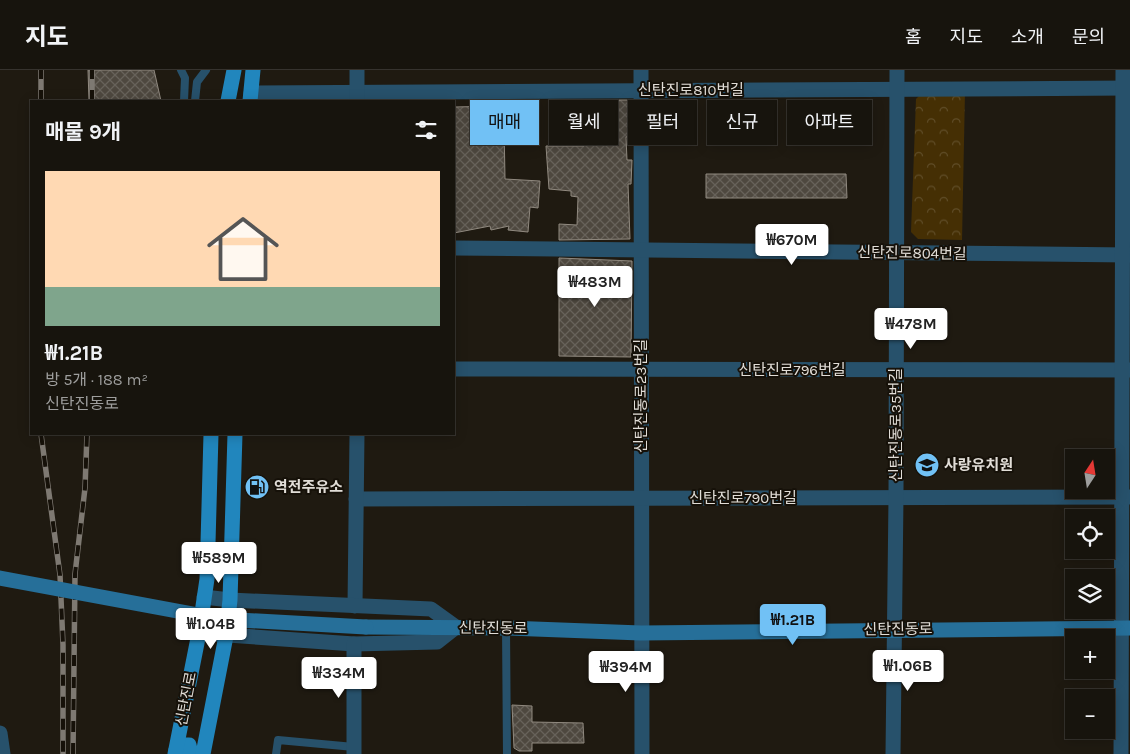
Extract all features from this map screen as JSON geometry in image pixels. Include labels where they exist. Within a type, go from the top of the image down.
[{"type":"main road","points":[[228,100],[234,70]]},
{"type":"main road","points":[[251,97],[253,70]]},
{"type":"main road","name":"신탄진로","points":[[176,752],[199,633],[206,579],[211,435]]},
{"type":"main road","name":"신탄진로","points":[[203,754],[226,636],[230,600],[235,435]]},
{"type":"main road","name":"신탄진동로","points":[[0,578],[220,619],[366,627],[506,628],[641,633],[1126,628]]},
{"type":"main road","points":[[176,752],[184,745],[189,745],[191,754]]},
{"type":"street","points":[[357,70],[357,97]]},
{"type":"street","name":"신탄진동로23번길","points":[[641,70],[642,754]]},
{"type":"street","name":"신탄진동로35번길","points":[[892,754],[896,497],[897,70]]},
{"type":"street","points":[[1121,754],[1126,628],[1126,88],[1122,70]]},
{"type":"street","name":"신탄진로810번길","points":[[251,97],[357,97],[641,90],[1126,88]]},
{"type":"street","name":"신탄진로804번길","points":[[455,248],[1126,255]]},
{"type":"street","name":"신탄진로796번길","points":[[455,369],[1126,370]]},
{"type":"street","points":[[356,606],[357,435]]},
{"type":"street","name":"신탄진로790번길","points":[[356,499],[1126,497]]},
{"type":"street","points":[[199,633],[354,644],[437,642],[456,627],[431,609],[230,600],[204,597]]},
{"type":"street","points":[[354,644],[354,751]]},
{"type":"street","points":[[0,733],[3,754]]},
{"type":"lane","points":[[181,70],[185,78],[184,100]]},
{"type":"lane","points":[[195,100],[197,82],[206,70]]},
{"type":"lane","points":[[506,628],[507,754]]},
{"type":"lane","points":[[276,754],[278,740],[354,751]]},
{"type":"green space","points":[[924,91],[965,91],[962,240],[918,239],[911,232],[916,99]]},
{"type":"building","points":[[88,70],[154,70],[161,100],[89,100]]},
{"type":"building","points":[[618,100],[628,100],[627,160],[632,160],[631,184],[628,184],[630,239],[559,240],[559,224],[577,225],[578,197],[571,196],[571,191],[549,189],[546,146],[618,145]]},
{"type":"building","points":[[455,107],[470,107],[470,145],[504,145],[505,179],[540,181],[538,208],[530,207],[528,232],[508,230],[509,226],[491,230],[490,226],[455,233]]},
{"type":"building","points":[[706,174],[846,174],[847,198],[706,198]]},
{"type":"building","points":[[559,258],[632,261],[631,357],[559,356]]},
{"type":"building","points":[[512,705],[532,706],[532,722],[583,723],[584,743],[532,743],[532,751],[519,751],[514,748]]},
{"type":"railway","points":[[41,70],[41,100]]},
{"type":"railway","points":[[92,70],[92,100]]},
{"type":"railway","points":[[41,435],[60,575],[63,645],[63,754]]},
{"type":"railway","points":[[73,754],[75,574],[85,488],[87,435]]},
{"type":"place","name":"사랑유치원","points":[[927,465]]},
{"type":"place","name":"역전주유소","points":[[257,487]]}]
